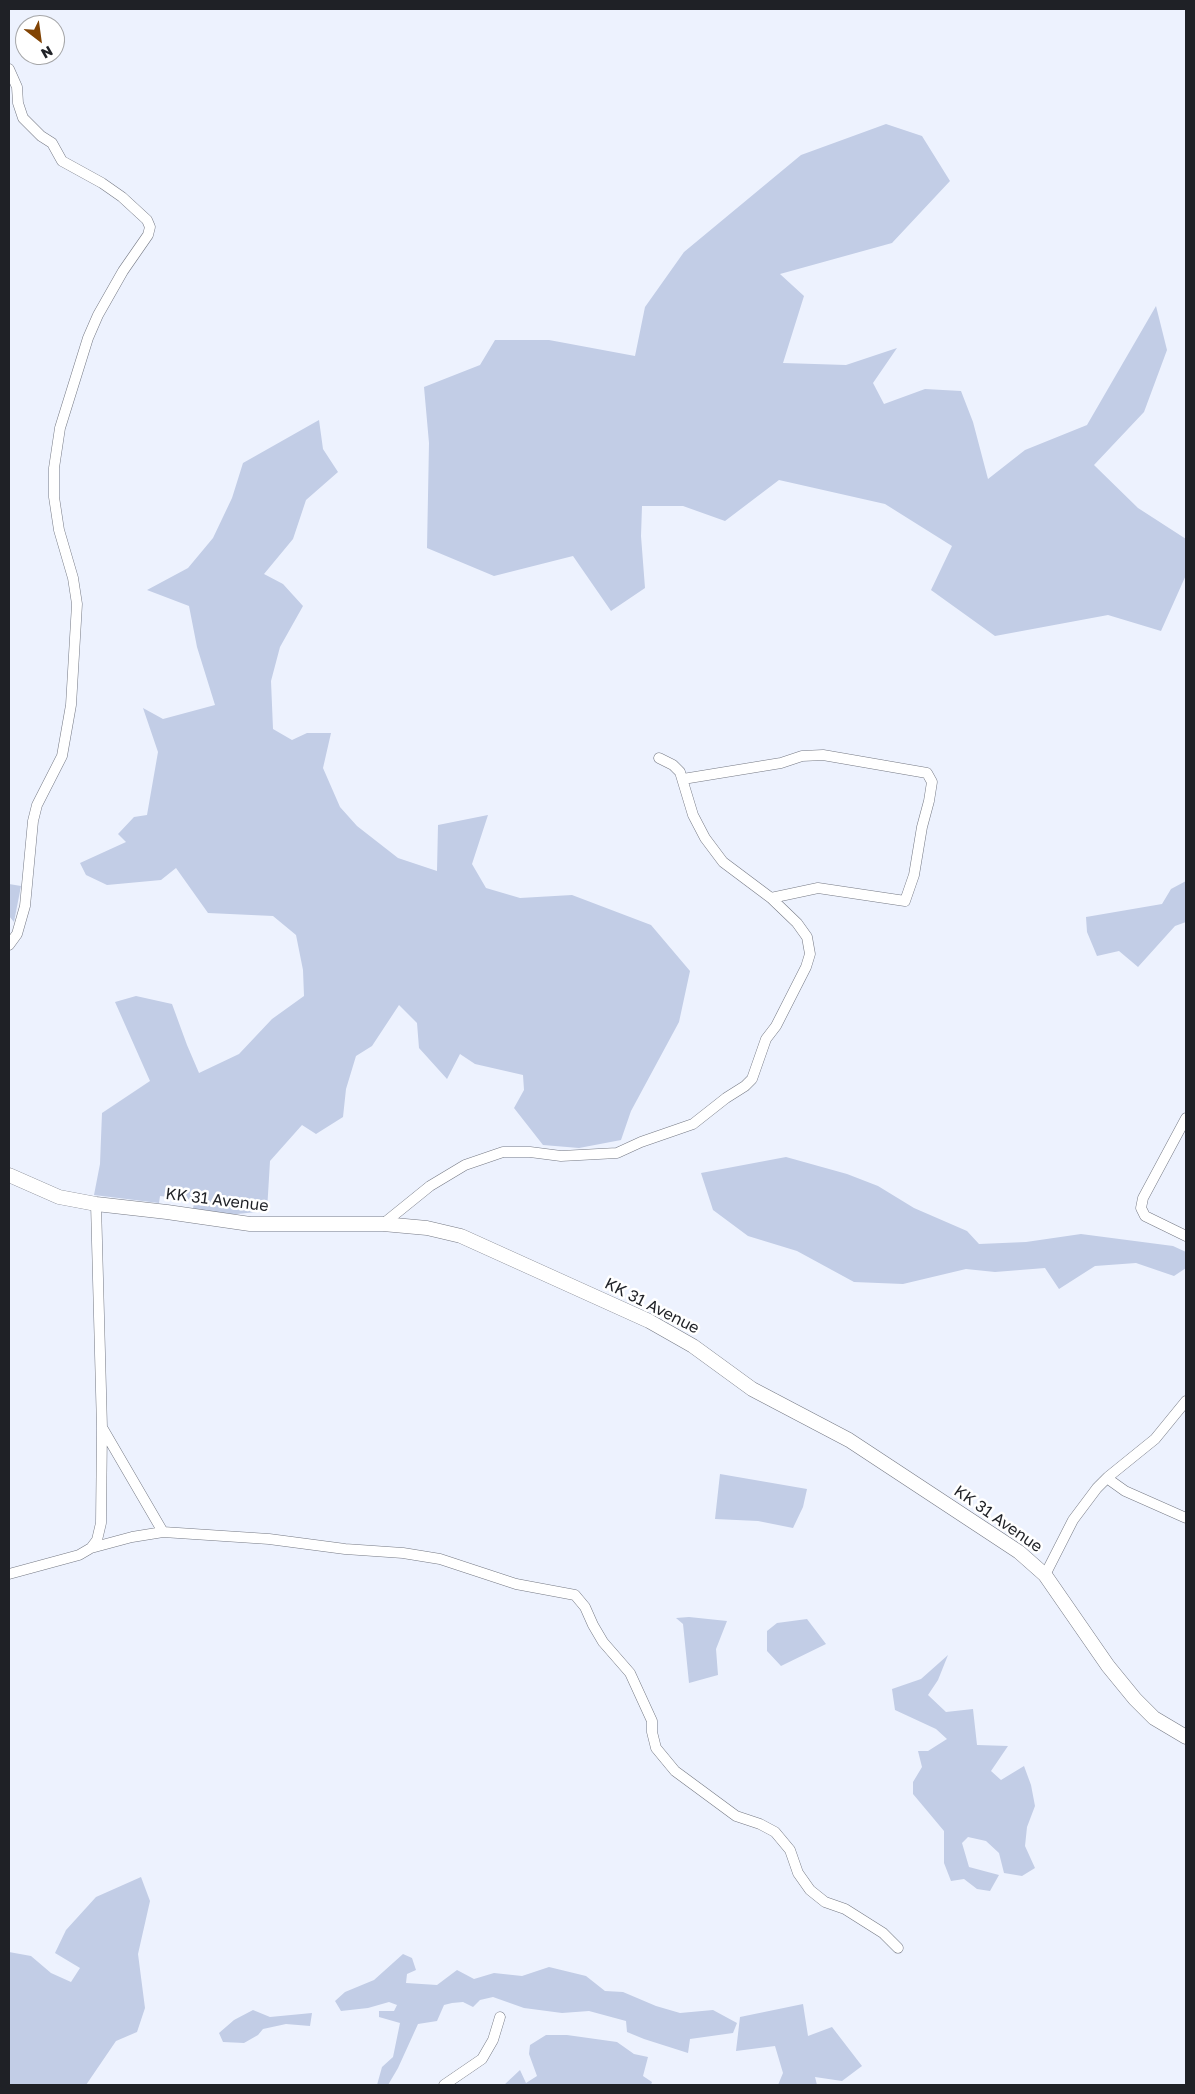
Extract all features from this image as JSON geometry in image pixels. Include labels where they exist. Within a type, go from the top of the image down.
[{"type":"main road","name":"KK 31 Avenue","points":[[9,1175],[59,1197],[96,1204],[250,1224],[383,1224],[427,1228],[461,1236],[649,1321],[694,1346],[752,1389],[848,1440],[1019,1552],[1045,1575],[1108,1666],[1134,1699],[1154,1718],[1186,1737]]},
{"type":"street","points":[[9,69],[17,87],[18,103],[22,118],[41,136],[52,143],[62,161],[115,192],[147,220],[150,227],[148,235],[123,271],[98,315],[88,338],[60,428],[54,468],[54,497],[59,530],[73,578],[77,604],[70,705],[62,756],[37,805],[30,842],[23,914],[17,934],[9,945]]},
{"type":"street","points":[[683,779],[781,762],[802,756],[822,755],[927,774],[932,782],[929,801],[922,827],[914,875],[905,901],[818,888],[771,898]]},
{"type":"street","points":[[383,1224],[430,1186],[466,1165],[503,1152],[530,1152],[561,1156],[617,1153],[641,1142],[694,1124],[752,1079],[766,1039],[776,1026],[806,967],[810,954],[807,937],[771,898],[723,862],[705,838],[693,815],[680,772],[673,765],[659,758]]},
{"type":"street","points":[[1186,1118],[1143,1198],[1141,1208],[1145,1216],[1186,1236]]},
{"type":"street","points":[[92,1548],[97,1540],[101,1523],[102,1428],[96,1204]]},
{"type":"street","points":[[1045,1575],[1073,1520],[1097,1488],[1155,1439],[1186,1401]]},
{"type":"street","points":[[102,1428],[163,1532]]},
{"type":"street","points":[[1111,1481],[1125,1491],[1186,1518]]},
{"type":"street","points":[[9,1574],[79,1555],[92,1548],[132,1537],[163,1532],[269,1539],[345,1549],[403,1553],[440,1559],[516,1584],[575,1595],[585,1607],[603,1642],[630,1673],[652,1720],[652,1732],[656,1748],[675,1771],[736,1816],[760,1824],[775,1832],[790,1850],[798,1873],[810,1890],[825,1902],[845,1909],[883,1933],[898,1948]]},
{"type":"street","points":[[444,2085],[482,2059],[494,2040],[500,2017]]},
{"type":"shaded area","points":[[886,124],[922,136],[950,181],[892,243],[780,274],[804,296],[783,363],[846,365],[897,348],[873,383],[884,404],[925,389],[961,391],[973,422],[988,479],[1025,450],[1087,425],[1156,306],[1167,350],[1144,412],[1094,465],[1138,508],[1186,539],[1186,575],[1161,631],[1108,615],[995,636],[931,590],[952,546],[885,504],[779,480],[725,521],[683,506],[642,506],[641,536],[645,588],[611,611],[573,556],[494,576],[427,548],[429,443],[424,387],[480,365],[495,340],[549,340],[635,356],[645,307],[684,252],[801,155]]},
{"type":"shaded area","points":[[319,420],[323,449],[338,472],[306,500],[293,539],[264,574],[283,584],[303,606],[280,647],[271,681],[273,729],[292,740],[307,733],[331,733],[323,768],[340,807],[357,826],[398,858],[437,871],[438,825],[488,815],[472,864],[486,888],[520,898],[572,895],[651,925],[690,971],[679,1022],[631,1111],[621,1140],[579,1148],[543,1145],[514,1108],[524,1090],[523,1075],[475,1064],[460,1054],[447,1079],[419,1048],[417,1023],[399,1005],[372,1046],[356,1056],[346,1089],[343,1117],[316,1134],[302,1125],[270,1161],[267,1211],[191,1216],[195,1200],[160,1196],[159,1203],[94,1195],[100,1164],[102,1113],[150,1081],[115,1002],[136,996],[172,1004],[199,1073],[239,1054],[272,1019],[304,996],[303,970],[296,935],[273,916],[208,913],[176,868],[161,880],[107,885],[86,875],[80,863],[126,842],[118,834],[134,817],[147,815],[158,752],[143,708],[163,719],[215,705],[197,647],[189,606],[147,590],[188,568],[213,538],[232,498],[243,463]]},
{"type":"shaded area","points":[[1186,881],[1186,922],[1175,926],[1138,967],[1119,951],[1097,956],[1087,932],[1086,917],[1162,904],[1171,889]]},
{"type":"shaded area","points":[[9,884],[21,886],[14,922],[9,916]]},
{"type":"shaded area","points":[[786,1157],[847,1174],[878,1186],[914,1208],[967,1231],[979,1244],[1026,1242],[1081,1234],[1173,1246],[1186,1252],[1186,1268],[1174,1276],[1136,1263],[1095,1266],[1059,1289],[1045,1268],[995,1272],[966,1269],[903,1284],[854,1282],[797,1251],[748,1236],[713,1210],[701,1173]]},
{"type":"shaded area","points":[[720,1474],[807,1489],[803,1507],[793,1528],[758,1521],[715,1519]]},
{"type":"shaded area","points":[[689,1617],[727,1621],[716,1649],[718,1675],[689,1683],[683,1624],[676,1618]]},
{"type":"shaded area","points":[[807,1619],[826,1644],[781,1666],[767,1651],[767,1631],[777,1623]]},
{"type":"shaded area","points":[[948,1655],[938,1680],[928,1695],[946,1712],[973,1709],[977,1745],[1008,1746],[991,1771],[1001,1780],[1024,1766],[1031,1785],[1035,1806],[1027,1827],[1025,1846],[1035,1868],[1022,1876],[1004,1873],[999,1853],[986,1841],[968,1837],[962,1843],[969,1867],[999,1875],[990,1891],[977,1889],[964,1879],[951,1881],[944,1863],[944,1831],[913,1794],[913,1782],[922,1767],[918,1751],[928,1751],[947,1739],[936,1729],[895,1710],[892,1689],[921,1679]]},
{"type":"shaded area","points":[[141,1877],[150,1901],[138,1954],[145,2008],[137,2032],[116,2041],[86,2085],[9,2085],[9,1952],[31,1956],[51,1973],[71,1982],[80,1968],[55,1953],[66,1930],[96,1897]]},
{"type":"shaded area","points":[[403,1954],[412,1958],[416,1970],[407,1974],[406,1983],[437,1985],[457,1970],[474,1979],[494,1973],[522,1976],[549,1967],[586,1976],[605,1991],[623,1992],[656,2006],[680,2013],[713,2010],[737,2023],[733,2033],[690,2039],[688,2053],[627,2032],[626,2021],[589,2011],[562,2013],[524,2008],[493,1997],[480,2000],[473,2007],[463,2002],[452,2003],[444,2005],[437,2021],[418,2024],[388,2085],[377,2085],[382,2067],[393,2057],[400,2023],[379,2017],[379,2011],[394,2011],[397,2005],[389,2002],[368,2008],[341,2011],[335,2001],[345,1992],[374,1980]]},
{"type":"shaded area","points":[[803,2004],[808,2036],[832,2027],[862,2066],[842,2081],[815,2077],[817,2085],[778,2085],[783,2073],[775,2046],[736,2051],[740,2017]]},
{"type":"shaded area","points":[[253,2010],[270,2017],[312,2013],[310,2026],[286,2024],[263,2029],[258,2035],[244,2043],[223,2042],[219,2033],[234,2020]]},
{"type":"shaded area","points":[[546,2035],[567,2035],[617,2042],[634,2054],[648,2057],[643,2076],[652,2082],[651,2085],[504,2085],[520,2070],[526,2083],[537,2076],[529,2054],[530,2045]]}]
